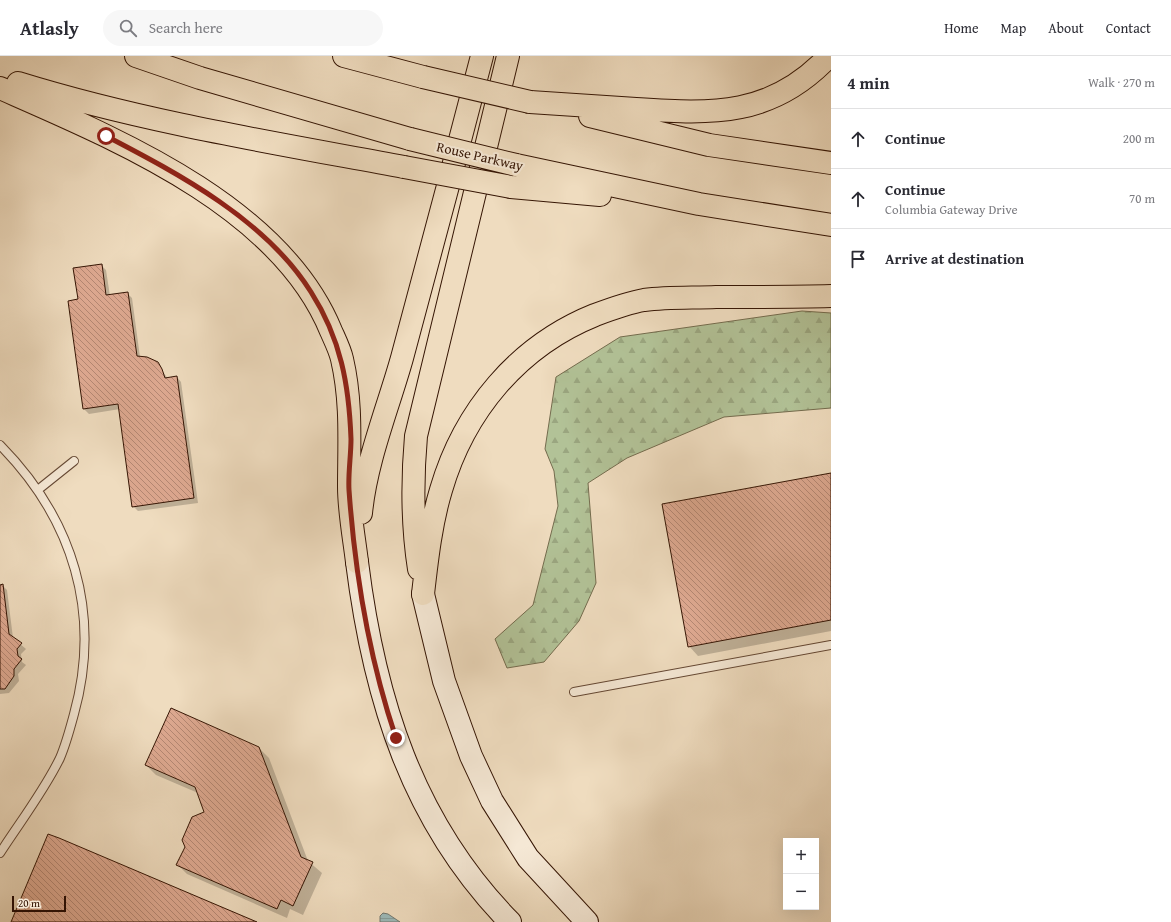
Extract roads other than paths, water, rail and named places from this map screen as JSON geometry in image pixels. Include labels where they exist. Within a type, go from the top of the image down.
[{"type":"main road","name":"Rouse Parkway","points":[[136,56],[200,78],[410,139],[516,165],[699,204],[831,225]]},
{"type":"main road","points":[[344,56],[423,77],[709,145],[831,163]]},
{"type":"main road","points":[[357,562],[364,488],[430,256],[482,56]]},
{"type":"main road","points":[[423,594],[414,536],[412,479],[416,436],[508,56]]},
{"type":"main road","points":[[530,102],[681,112],[719,111],[752,105],[775,97],[800,82],[816,70],[830,56]]},
{"type":"main road","points":[[0,77],[60,96],[150,117],[511,187],[699,204]]},
{"type":"main road","points":[[0,88],[106,136],[157,163],[237,215],[266,239],[293,267],[311,291],[325,316],[341,357],[349,396],[351,442],[349,488],[357,562]]},
{"type":"main road","points":[[423,594],[430,537],[440,490],[452,458],[469,424],[493,389],[517,362],[548,338],[587,318],[615,307],[644,300],[677,298],[831,296]]},
{"type":"street","points":[[357,562],[371,654],[381,695],[405,760],[435,823],[462,866],[484,896],[510,922]]},
{"type":"street","points":[[423,594],[444,681],[471,756],[492,800],[528,858],[587,922]]},
{"type":"lane","points":[[0,445],[17,462],[39,489],[59,527],[71,556],[81,590],[85,654],[78,699],[60,758],[38,796],[0,853]]},
{"type":"lane","points":[[39,489],[74,461]]},
{"type":"lane","points":[[574,692],[831,646]]},
{"type":"water","points":[[383,913],[388,914],[400,922],[380,922],[380,916]]}]
